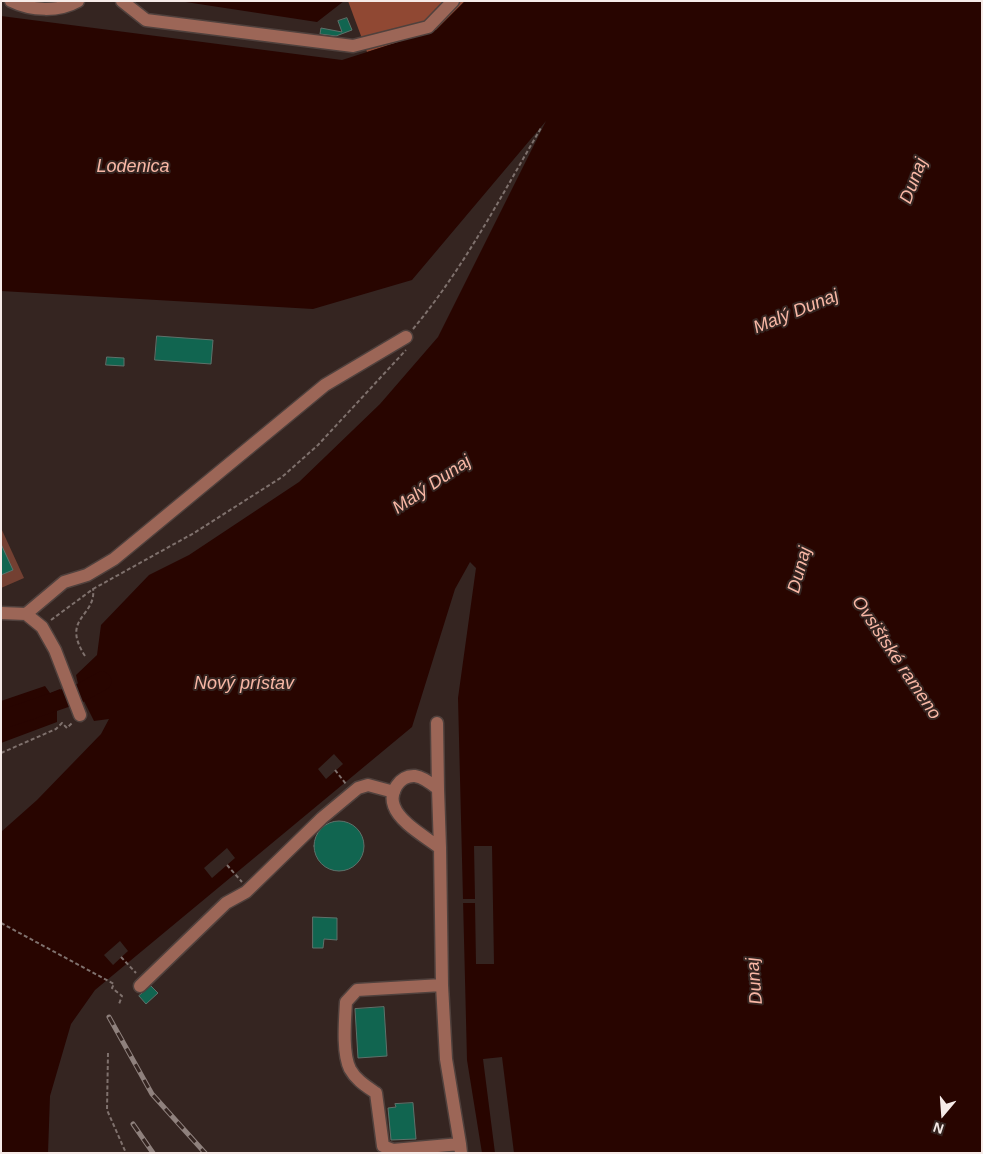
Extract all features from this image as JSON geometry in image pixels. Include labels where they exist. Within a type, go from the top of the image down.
[{"type":"lane","points":[[11,1],[32,8],[66,8],[78,1]]},
{"type":"lane","points":[[122,1],[146,20],[353,46],[428,27],[453,1]]},
{"type":"lane","points":[[26,614],[64,582],[87,575],[114,559],[325,385],[406,337]]},
{"type":"lane","points":[[1,613],[26,614],[42,627],[67,680],[78,718]]},
{"type":"lane","points":[[437,723],[442,985],[446,1059],[460,1148],[393,1150],[383,1146],[376,1093],[358,1081],[349,1068],[345,1038],[346,1002],[358,990],[442,985]]},
{"type":"lane","points":[[438,789],[425,780],[414,776],[402,780],[395,787],[392,798],[394,808],[402,818],[440,848]]},
{"type":"lane","points":[[140,986],[226,903],[246,892],[322,818],[358,788],[368,785],[394,792]]},
{"type":"path","points":[[42,627],[93,589],[194,534],[282,477],[318,444],[401,358],[408,345],[406,337],[434,303],[461,264],[541,128]]},
{"type":"path","points":[[86,656],[75,637],[77,624],[94,595],[92,582],[87,575]]},
{"type":"path","points":[[1,753],[56,729],[62,723],[67,728],[78,718]]},
{"type":"path","points":[[335,770],[350,788]]},
{"type":"path","points":[[227,864],[242,882]]},
{"type":"path","points":[[1,923],[114,984],[112,988],[122,996],[119,1004]]},
{"type":"path","points":[[121,957],[136,973]]},
{"type":"path","points":[[108,1053],[107,1110],[126,1153]]},
{"type":"shaded area","points":[[348,1],[465,1],[436,30],[367,52]]},
{"type":"shaded area","points":[[1,528],[24,578],[1,588]]},
{"type":"water","points":[[179,1],[344,1],[317,22]]},
{"type":"water","points":[[465,1],[982,1],[982,1153],[482,1153],[467,1060],[458,698],[476,568],[470,562],[455,589],[412,727],[95,990],[71,1024],[50,1096],[48,1153],[1,1153],[1,832],[37,800],[101,734],[109,719],[94,721],[80,693],[76,675],[97,655],[101,625],[149,575],[189,555],[299,482],[380,404],[438,337],[546,121],[412,280],[313,309],[1,291],[1,16],[342,60],[436,30]]},
{"type":"water","points":[[45,686],[50,693],[60,689],[66,705],[57,710],[57,722],[1,743],[1,701]]},
{"type":"pier","points":[[334,754],[343,764],[326,779],[318,769]]},
{"type":"pier","points":[[474,846],[492,846],[494,964],[476,964],[475,903],[461,903],[461,899],[475,899]]},
{"type":"pier","points":[[227,848],[235,858],[212,878],[204,868]]},
{"type":"pier","points":[[120,941],[128,951],[113,965],[104,955]]},
{"type":"pier","points":[[502,1057],[514,1153],[495,1153],[483,1059]]},
{"type":"building","points":[[347,18],[352,30],[336,36],[320,34],[321,28],[342,32],[338,21]]},
{"type":"building","points":[[157,336],[213,340],[211,364],[155,360]]},
{"type":"building","points":[[107,357],[124,358],[124,366],[106,365]]},
{"type":"building","points":[[1,544],[13,570],[1,575]]},
{"type":"building","points":[[339,821],[348,823],[359,832],[364,846],[362,855],[353,866],[339,871],[330,869],[319,860],[314,846],[316,837],[325,826]]},
{"type":"building","points":[[313,917],[337,918],[337,940],[324,939],[323,948],[313,948]]},
{"type":"building","points":[[151,986],[158,993],[146,1004],[139,996]]},
{"type":"building","points":[[384,1007],[387,1056],[358,1058],[355,1009]]},
{"type":"building","points":[[413,1103],[416,1139],[391,1140],[388,1108],[396,1107],[395,1104]]},
{"type":"waterway","name":"Malý Dunaj","points":[[1,720],[80,693],[102,681]]},
{"type":"railway","points":[[109,1017],[152,1094],[205,1153]]},
{"type":"railway","points":[[133,1124],[153,1153]]},
{"type":"water label","name":"Lodenica","points":[[133,167]]},
{"type":"water label","name":"Dunaj","points":[[914,181]]},
{"type":"water label","name":"Dunaj","points":[[800,570]]},
{"type":"water label","name":"Ovsištské rameno","points":[[896,658]]},
{"type":"water label","name":"Nový prístav","points":[[244,684]]},
{"type":"water label","name":"Dunaj","points":[[755,981]]}]
